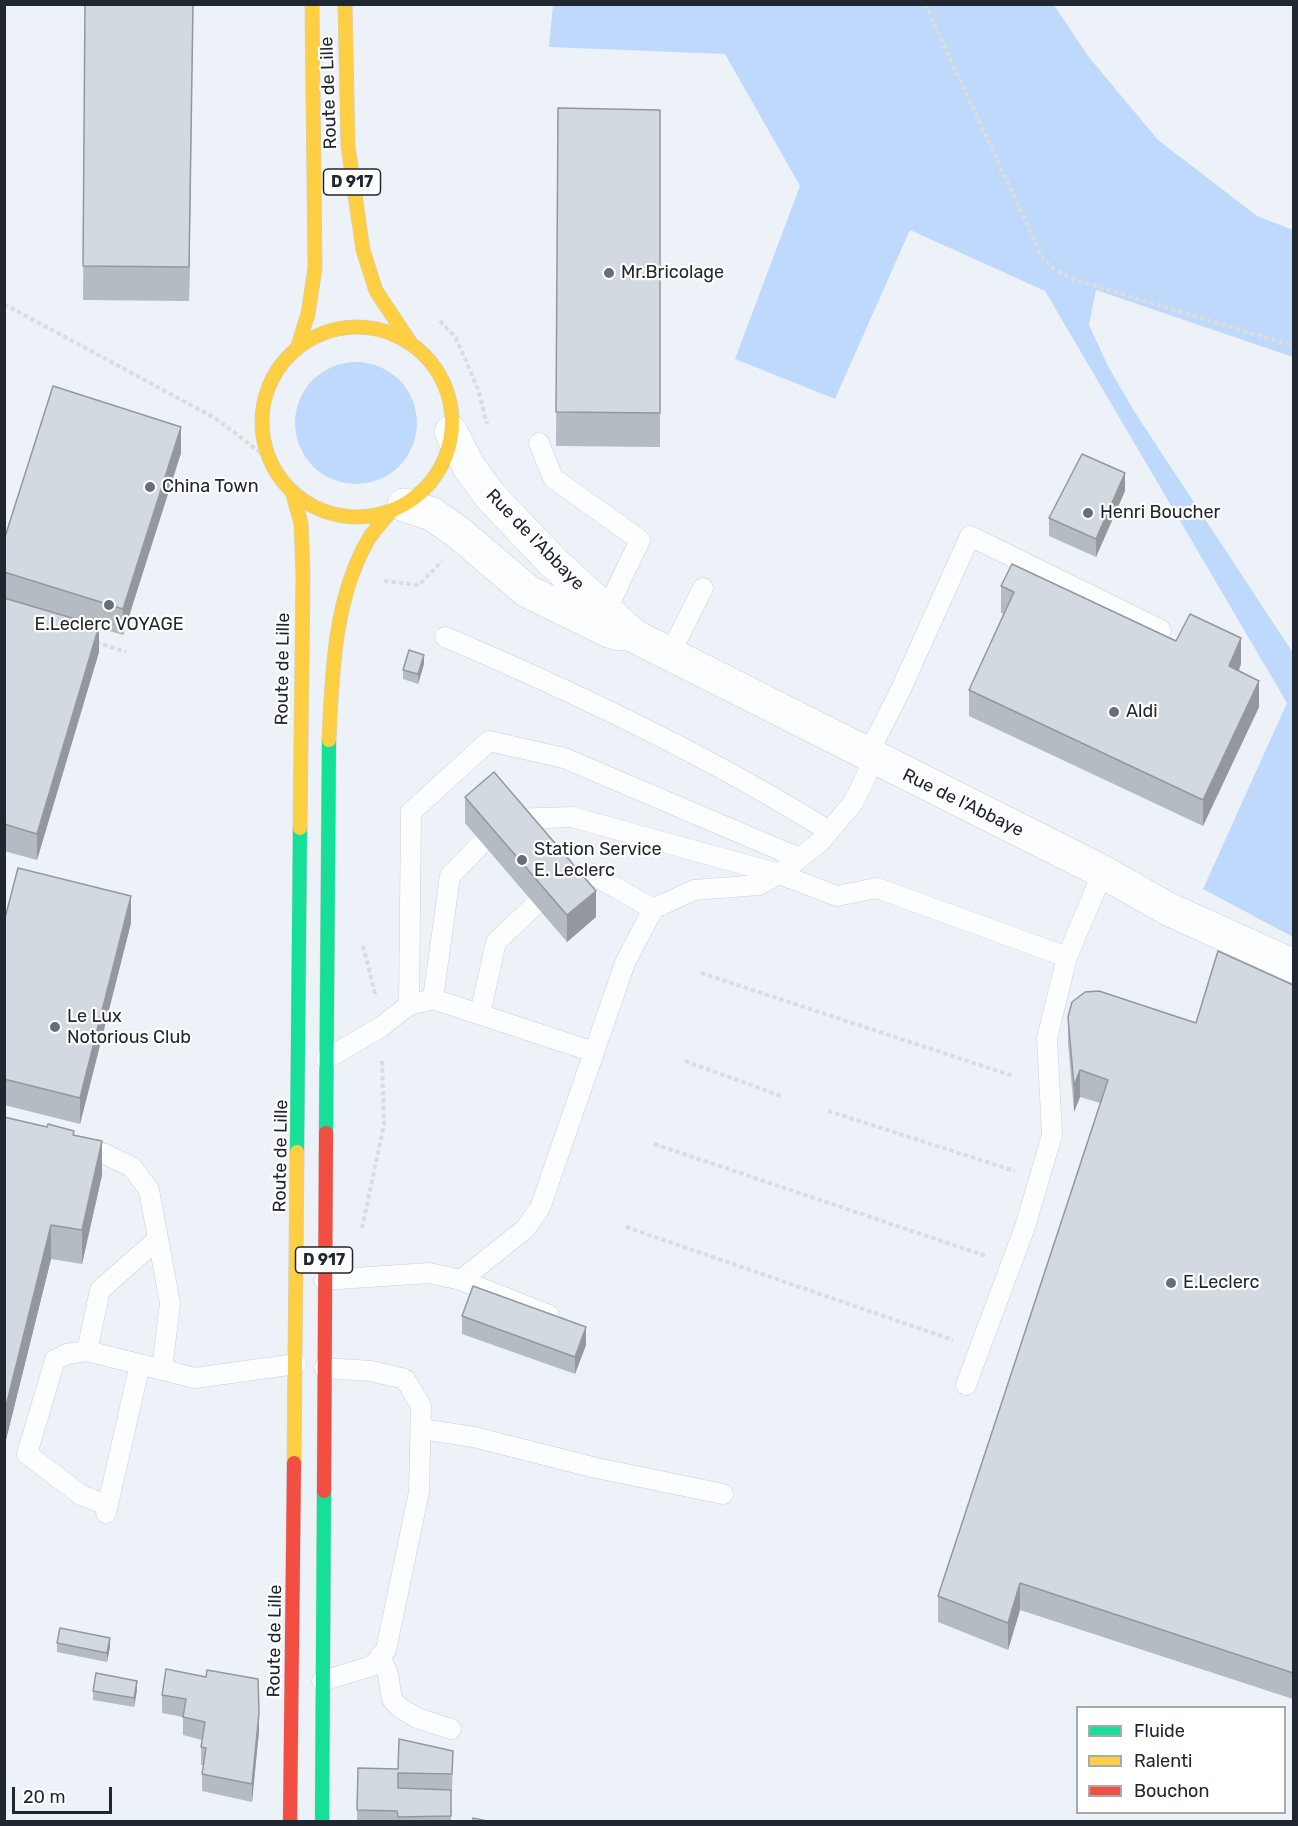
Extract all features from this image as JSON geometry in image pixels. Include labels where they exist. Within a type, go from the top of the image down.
[{"type":"main road","name":"Route de Lille","points":[[297,350],[308,314],[315,268],[312,4]]},
{"type":"main road","name":"Route de Lille","points":[[345,4],[344,69],[352,184],[362,240],[372,282],[412,345]]},
{"type":"main road","points":[[354,328],[384,331],[412,345],[430,362],[443,383],[450,408],[451,432],[440,469],[424,489],[397,508],[364,517],[338,516],[313,507],[282,482],[269,459],[262,426],[267,393],[279,369],[297,350],[323,334],[354,328]]},
{"type":"main road","name":"Route de Lille","points":[[290,1821],[303,575],[301,523],[292,491]]},
{"type":"main road","name":"D 917","points":[[322,1821],[324,1280],[330,728],[335,650],[353,577],[367,541],[397,508]]},
{"type":"street","name":"Rue de l'Abbaye","points":[[451,432],[469,467],[491,497],[528,538],[634,636],[1103,872],[1168,909],[1293,966]]},
{"type":"street","name":"Rue de l'Abbaye","points":[[397,508],[432,514],[466,538],[527,591],[609,631],[634,636]]},
{"type":"lane","points":[[539,443],[553,478],[640,540],[606,611]]},
{"type":"lane","points":[[461,1280],[525,1229],[540,1208],[625,963],[653,909],[694,890],[759,885],[779,874],[799,858],[829,831],[852,803],[970,536],[1161,630]]},
{"type":"lane","points":[[670,654],[703,588]]},
{"type":"lane","points":[[445,638],[569,690],[770,794],[829,831]]},
{"type":"lane","points":[[409,1005],[411,812],[489,741],[564,758],[799,858]]},
{"type":"lane","points":[[512,819],[572,817],[779,874],[837,896],[877,888],[1067,957]]},
{"type":"lane","points":[[433,999],[450,876],[482,843]]},
{"type":"lane","points":[[966,1384],[1011,1265],[1052,1135],[1047,1038],[1067,957],[1103,872]]},
{"type":"lane","points":[[562,878],[590,873],[653,909]]},
{"type":"lane","points":[[480,1014],[496,942],[535,904]]},
{"type":"lane","points":[[326,1059],[381,1028],[409,1005],[433,999],[594,1052]]},
{"type":"lane","points":[[61,1143],[105,1154],[132,1167],[149,1191],[170,1303],[162,1370]]},
{"type":"lane","points":[[87,1352],[100,1290],[158,1239]]},
{"type":"lane","points":[[324,1280],[429,1273],[461,1280],[563,1320]]},
{"type":"lane","points":[[140,1364],[106,1509],[81,1495],[27,1454],[55,1360],[67,1354],[87,1352],[140,1364],[195,1378],[296,1364]]},
{"type":"lane","points":[[322,1681],[372,1666],[386,1650],[419,1492],[422,1406],[405,1379],[371,1371],[324,1368]]},
{"type":"lane","points":[[421,1429],[474,1437],[592,1467],[723,1494]]},
{"type":"lane","points":[[380,1656],[388,1674],[392,1699],[399,1707],[417,1718],[451,1729]]},
{"type":"path","points":[[925,4],[1043,259],[1055,270],[1075,280],[1293,346]]},
{"type":"path","points":[[4,304],[215,418],[269,459]]},
{"type":"path","points":[[432,314],[456,338],[478,389],[488,429]]},
{"type":"path","points":[[353,577],[419,585],[466,538]]},
{"type":"path","points":[[92,640],[126,652]]},
{"type":"path","points":[[701,973],[1013,1076]]},
{"type":"path","points":[[686,1061],[781,1095]]},
{"type":"path","points":[[828,1111],[1016,1171]]},
{"type":"path","points":[[654,1144],[1011,1265]]},
{"type":"path","points":[[626,1227],[980,1348]]},
{"type":"shaded area","points":[[553,5],[1054,5],[1088,56],[1158,140],[1257,216],[1293,230],[1293,357],[1096,290],[1089,325],[1108,366],[1134,411],[1293,653],[1293,937],[1203,889],[1287,703],[1045,291],[910,230],[835,399],[735,359],[800,186],[725,54],[549,47]]},
{"type":"shaded area","points":[[356,362],[380,366],[399,380],[413,399],[417,423],[413,447],[399,466],[380,480],[356,484],[332,480],[313,466],[299,447],[295,423],[299,399],[313,380],[332,366]]},
{"type":"building","points":[[85,4],[193,4],[189,267],[83,266]]},
{"type":"building","name":"Mr.Bricolage","points":[[558,108],[660,110],[660,413],[556,412]]},
{"type":"building","points":[[53,386],[181,427],[123,609],[4,572],[4,540]]},
{"type":"building","name":"Henri Boucher","points":[[1082,454],[1125,473],[1096,539],[1049,518]]},
{"type":"building","name":"Aldi","points":[[1012,564],[1176,641],[1190,614],[1241,638],[1229,666],[1259,681],[1203,800],[969,690],[1014,592],[1001,586]]},
{"type":"building","points":[[4,598],[99,626],[37,834],[4,824]]},
{"type":"building","points":[[409,650],[424,655],[418,674],[403,670]]},
{"type":"building","points":[[494,772],[596,891],[567,915],[465,797]]},
{"type":"building","name":"Le Lux Notorious Club","points":[[18,868],[131,896],[80,1098],[4,1079],[4,922]]},
{"type":"building","name":"E.Leclerc","points":[[1218,951],[1293,985],[1293,1673],[1020,1583],[1008,1623],[938,1596],[1108,1080],[1080,1070],[1074,1086],[1068,1017],[1072,1002],[1085,992],[1099,991],[1196,1023]]},
{"type":"building","points":[[4,1117],[47,1127],[48,1124],[74,1131],[73,1135],[102,1141],[82,1230],[51,1225],[4,1414]]},
{"type":"building","points":[[473,1286],[586,1327],[575,1357],[462,1316]]},
{"type":"building","points":[[60,1628],[110,1638],[107,1653],[57,1643]]},
{"type":"building","points":[[166,1669],[206,1677],[207,1670],[258,1679],[259,1713],[252,1784],[202,1774],[206,1748],[201,1747],[205,1722],[183,1717],[186,1699],[162,1695]]},
{"type":"building","points":[[96,1673],[137,1681],[134,1698],[93,1691]]},
{"type":"building","points":[[399,1739],[453,1751],[452,1774],[398,1773],[398,1788],[451,1790],[451,1816],[398,1817],[397,1811],[357,1810],[358,1768],[398,1769]]},
{"type":"traffic: fast","points":[[326,1133],[329,740]]},
{"type":"traffic: fast","points":[[297,1152],[300,828]]},
{"type":"traffic: fast","points":[[322,1822],[324,1491]]},
{"type":"traffic: slow","points":[[297,349],[308,314],[315,268],[312,4]]},
{"type":"traffic: slow","points":[[345,4],[348,146],[363,250],[376,291],[412,345]]},
{"type":"traffic: slow","points":[[357,327],[384,331],[410,343],[424,355],[436,369],[448,395],[452,422],[448,449],[436,475],[424,489],[410,501],[384,513],[357,517],[330,513],[304,501],[290,489],[278,475],[266,449],[262,422],[266,395],[278,369],[290,355],[304,343],[330,331],[357,327]]},
{"type":"traffic: slow","points":[[292,491],[301,523],[303,575],[300,828]]},
{"type":"traffic: slow","points":[[329,740],[337,637],[348,587],[368,540],[391,511]]},
{"type":"traffic: slow","points":[[294,1463],[297,1152]]},
{"type":"traffic: jam","points":[[324,1491],[326,1133]]},
{"type":"traffic: jam","points":[[290,1822],[294,1463]]},
{"type":"place","name":"Mr.Bricolage","points":[[609,273]]},
{"type":"place","name":"China Town","points":[[150,487]]},
{"type":"place","name":"Henri Boucher","points":[[1088,513]]},
{"type":"place","name":"E.Leclerc VOYAGE","points":[[109,605]]},
{"type":"place","name":"Aldi","points":[[1114,712]]},
{"type":"place","name":"Station Service E. Leclerc","points":[[522,860]]},
{"type":"place","name":"Le Lux Notorious Club","points":[[55,1027]]},
{"type":"place","name":"E.Leclerc","points":[[1171,1283]]}]
